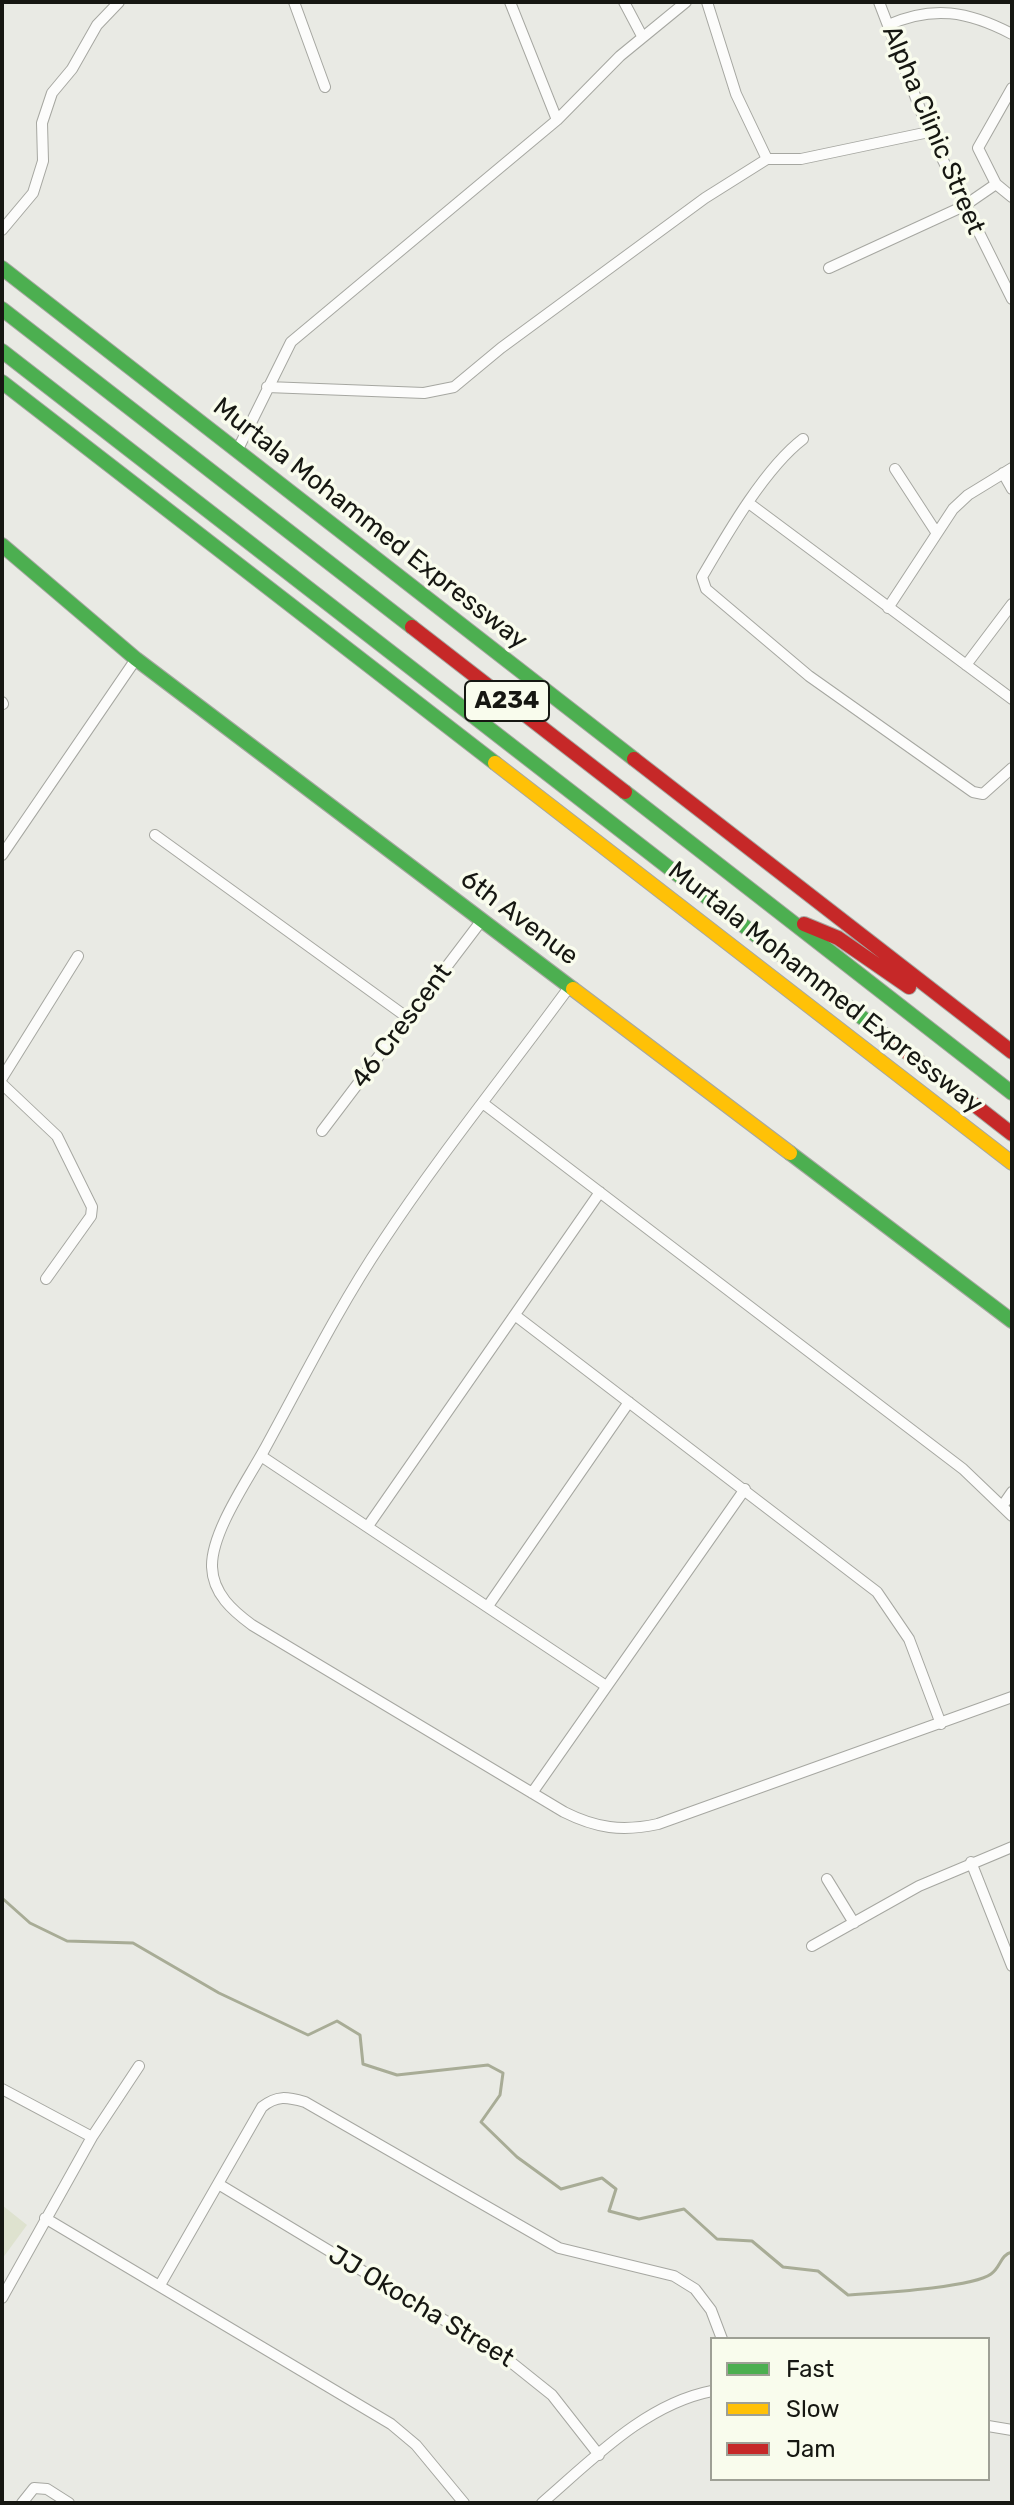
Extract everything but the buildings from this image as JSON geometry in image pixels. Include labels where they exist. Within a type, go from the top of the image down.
[{"type":"main road","name":"Murtala Mohammed Expressway","points":[[2,268],[1012,1052]]},
{"type":"main road","name":"Murtala Mohammed Expressway","points":[[2,309],[1012,1093]]},
{"type":"main road","name":"Murtala Mohammed Expressway","points":[[2,351],[1012,1134]]},
{"type":"main road","name":"Murtala Mohammed Expressway","points":[[2,382],[1012,1163]]},
{"type":"main road","name":"6th Avenue","points":[[2,545],[136,659],[1012,1321]]},
{"type":"main road","points":[[778,912],[838,938],[928,1000],[990,1035]]},
{"type":"main road","points":[[801,971],[865,1049]]},
{"type":"street","points":[[2,230],[33,193],[43,161],[42,123],[52,93],[72,69],[97,25],[119,2]]},
{"type":"street","points":[[294,2],[325,87]]},
{"type":"street","points":[[510,2],[557,120]]},
{"type":"street","points":[[624,2],[642,36]]},
{"type":"street","points":[[237,451],[291,342],[557,120],[642,36],[686,2]]},
{"type":"street","points":[[707,2],[736,94],[767,159]]},
{"type":"street","name":"Alpha Clinic Street","points":[[879,2],[929,132],[1012,299]]},
{"type":"street","points":[[888,25],[916,13],[949,12],[1012,34]]},
{"type":"street","points":[[1012,88],[1007,114],[978,148],[996,184],[1012,197]]},
{"type":"street","points":[[267,387],[424,393],[454,387],[501,348],[705,198],[767,159],[801,159],[929,132]]},
{"type":"street","points":[[829,268],[964,206],[996,184]]},
{"type":"street","points":[[803,439],[780,457],[702,577],[706,589],[809,676],[973,792],[983,794],[994,788],[1012,768]]},
{"type":"street","points":[[895,469],[936,532]]},
{"type":"street","points":[[888,608],[936,532],[968,495],[1008,471],[1012,489]]},
{"type":"street","points":[[750,504],[1012,699]]},
{"type":"street","points":[[966,665],[1012,604]]},
{"type":"street","points":[[2,855],[136,659]]},
{"type":"street","points":[[155,835],[408,1018]]},
{"type":"street","name":"46 Crescent","points":[[322,1131],[482,920]]},
{"type":"street","points":[[2,1078],[78,956]]},
{"type":"street","points":[[570,986],[383,1240],[261,1456],[214,1551],[212,1569],[229,1608],[262,1631],[590,1825],[635,1829],[1012,1697]]},
{"type":"street","points":[[2,1084],[57,1136],[92,1207],[91,1216],[46,1279]]},
{"type":"street","points":[[484,1104],[952,1461],[1012,1516]]},
{"type":"street","points":[[368,1526],[600,1192]]},
{"type":"street","points":[[516,1316],[877,1592],[909,1639],[941,1724]]},
{"type":"street","points":[[488,1606],[629,1402]]},
{"type":"street","points":[[261,1456],[606,1686]]},
{"type":"street","points":[[532,1793],[745,1489]]},
{"type":"street","points":[[1003,1505],[1012,1492]]},
{"type":"street","points":[[812,1946],[919,1886],[1012,1847]]},
{"type":"street","points":[[971,1862],[1012,1966]]},
{"type":"street","points":[[827,1879],[854,1923]]},
{"type":"street","points":[[2,2298],[92,2137],[139,2066]]},
{"type":"street","points":[[2,2089],[92,2137]]},
{"type":"street","points":[[160,2285],[262,2107],[274,2098],[305,2102],[559,2248],[674,2276],[695,2289],[711,2310],[721,2337]]},
{"type":"street","name":"JJ Okocha Street","points":[[220,2185],[515,2364],[552,2395],[599,2455]]},
{"type":"street","points":[[45,2218],[391,2424],[416,2445],[464,2503]]},
{"type":"street","points":[[542,2503],[599,2455],[667,2405],[710,2392]]},
{"type":"street","points":[[990,2426],[1012,2430]]},
{"type":"street","points":[[22,2503],[34,2488],[47,2489],[69,2503]]},
{"type":"green space","points":[[2,2205],[27,2225],[2,2259]]},
{"type":"waterway","points":[[2,1898],[30,1923],[67,1941],[133,1943],[219,1993],[308,2035],[337,2021],[360,2035],[363,2064],[397,2075],[488,2065],[503,2073],[500,2095],[481,2122],[517,2157],[561,2189],[602,2178],[616,2189],[609,2211],[639,2219],[684,2209],[717,2239],[752,2241],[783,2267],[818,2271],[848,2295],[922,2289],[981,2279],[991,2274],[1012,2252]]},
{"type":"traffic: fast","points":[[2,268],[634,759]]},
{"type":"traffic: fast","points":[[2,309],[412,627]]},
{"type":"traffic: fast","points":[[2,351],[886,1036]]},
{"type":"traffic: fast","points":[[2,382],[495,763]]},
{"type":"traffic: fast","points":[[2,545],[136,659],[573,989]]},
{"type":"traffic: fast","points":[[625,792],[1012,1093]]},
{"type":"traffic: fast","points":[[790,1153],[1012,1321]]},
{"type":"traffic: slow","points":[[495,763],[1012,1163]]},
{"type":"traffic: slow","points":[[573,989],[790,1153]]},
{"type":"traffic: jam","points":[[412,627],[625,792]]},
{"type":"traffic: jam","points":[[634,759],[1012,1052]]},
{"type":"traffic: jam","points":[[804,924],[838,938],[909,987]]},
{"type":"traffic: jam","points":[[886,1036],[1012,1134]]}]
